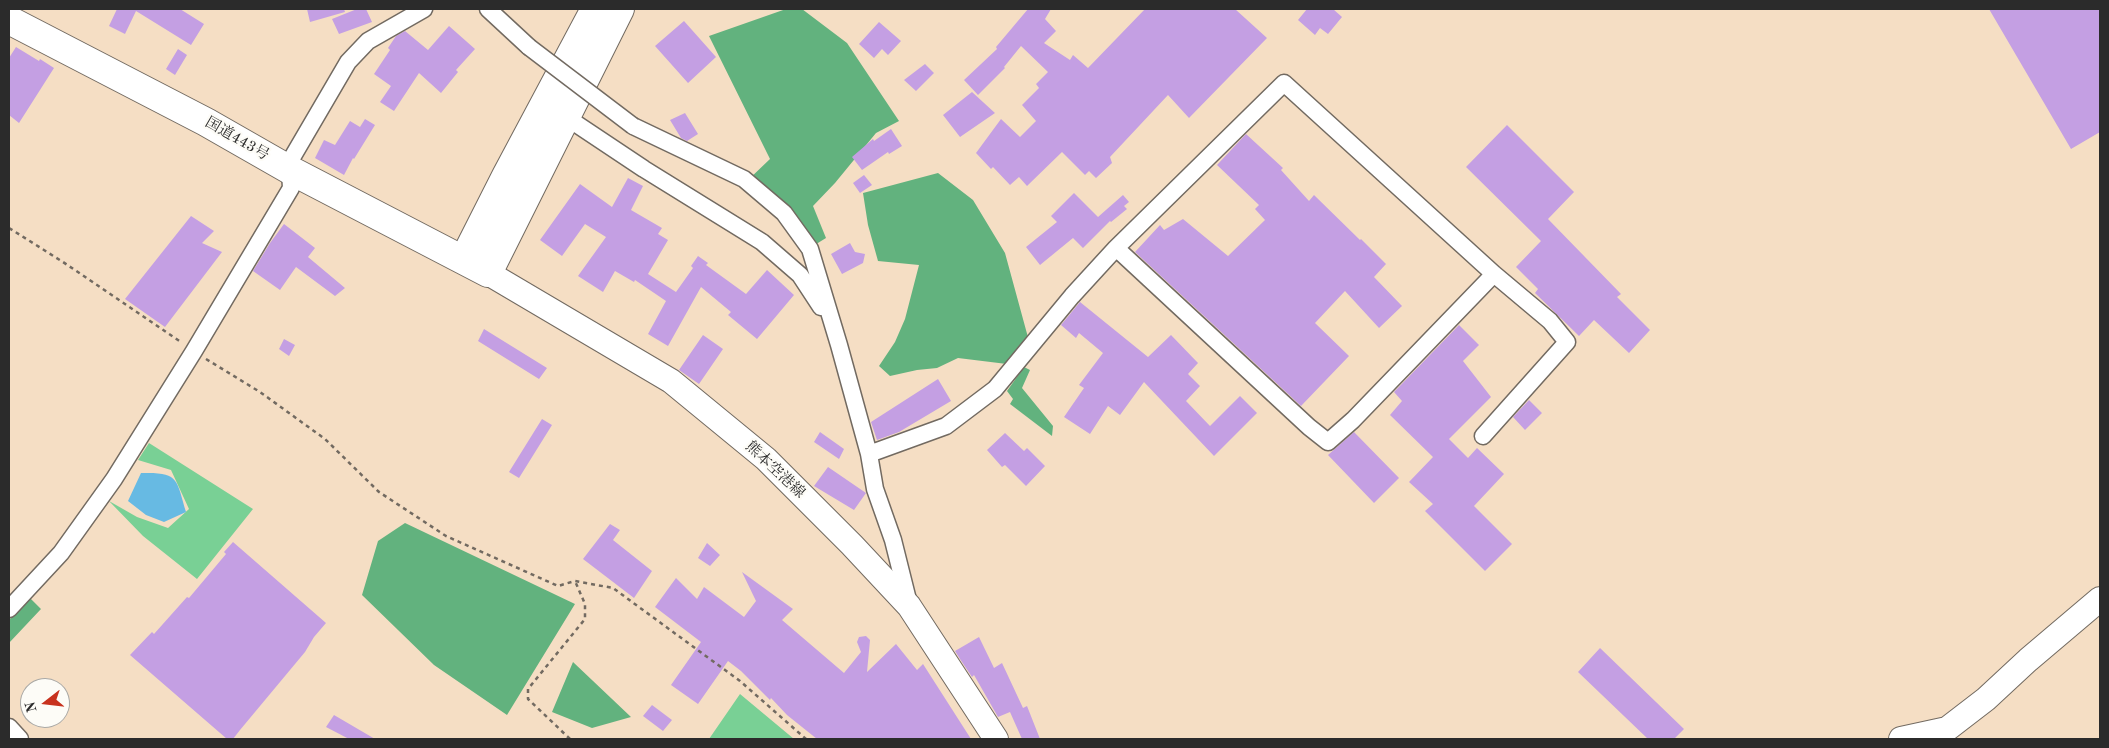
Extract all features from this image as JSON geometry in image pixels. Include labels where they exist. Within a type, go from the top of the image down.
[{"type":"highway","points":[[464,260],[506,176],[595,9]]},
{"type":"highway","points":[[488,273],[620,9]]},
{"type":"highway","name":"国道443号","points":[[9,20],[206,122],[288,169],[488,273]]},
{"type":"main road","name":"熊本空港線","points":[[488,273],[671,381],[766,459],[852,545],[909,606],[996,739]]},
{"type":"main road","points":[[1901,739],[1947,729],[1986,699],[2028,660],[2100,599]]},
{"type":"street","points":[[9,609],[61,553],[114,479],[194,351],[291,188],[288,169],[348,62],[368,41],[424,9]]},
{"type":"street","points":[[488,9],[529,47],[633,126],[744,179],[784,213],[810,249],[869,454],[875,489],[893,540],[909,606]]},
{"type":"street","points":[[869,454],[946,426],[995,389],[1072,296],[1116,248],[1284,83],[1494,274],[1550,321],[1566,342],[1483,436]]},
{"type":"street","points":[[566,117],[644,169],[762,242],[800,275],[832,324]]},
{"type":"street","points":[[1116,248],[1302,421],[1328,442],[1353,420],[1494,274]]},
{"type":"street","points":[[9,727],[20,739]]},
{"type":"path","points":[[9,228],[268,398],[324,440],[378,492],[446,536],[558,586],[574,581],[613,588],[740,681],[806,739]]},
{"type":"path","points":[[570,739],[528,699],[528,689],[585,619],[585,604],[574,581]]},
{"type":"green space","points":[[786,9],[802,9],[847,43],[899,121],[876,133],[835,183],[813,206],[826,238],[813,246],[747,181],[770,159],[709,36]]},
{"type":"green space","points":[[938,173],[973,200],[1005,253],[1029,341],[1015,365],[958,358],[937,368],[890,376],[879,366],[895,342],[905,319],[919,265],[878,261],[868,225],[863,193]]},
{"type":"green space","points":[[1024,367],[1030,370],[1022,388],[1053,426],[1052,436],[1010,404],[1013,399],[1007,391]]},
{"type":"green space","points":[[149,443],[253,509],[197,579],[143,536],[109,501],[137,517],[168,528],[189,509],[171,470],[138,460]]},
{"type":"green space","points":[[405,523],[575,604],[507,715],[434,665],[362,595],[378,541]]},
{"type":"green space","points":[[30,598],[41,609],[9,643],[9,620]]},
{"type":"green space","points":[[573,662],[631,717],[592,728],[552,712]]},
{"type":"green space","points":[[740,694],[794,739],[709,739]]},
{"type":"water","points":[[141,473],[163,474],[174,479],[180,491],[186,512],[164,522],[146,515],[128,501]]},
{"type":"building","points":[[117,9],[180,9],[204,24],[191,45],[136,11],[125,34],[109,26]]},
{"type":"building","points":[[307,9],[344,9],[345,12],[310,22]]},
{"type":"building","points":[[357,9],[366,9],[372,22],[339,34],[332,19]]},
{"type":"building","points":[[1028,9],[1051,9],[1045,19],[1056,31],[1044,43],[1070,60],[1073,55],[1088,68],[1145,9],[1235,9],[1267,38],[1189,118],[1168,95],[1110,157],[1112,163],[1096,178],[1089,171],[1085,175],[1062,152],[1027,186],[1019,177],[1010,185],[976,153],[1001,119],[1020,137],[1036,121],[1022,105],[1039,88],[1036,84],[1048,72],[1021,46],[1005,68],[978,95],[964,80],[997,49],[996,47]]},
{"type":"building","points":[[1307,9],[1333,9],[1342,17],[1328,34],[1320,28],[1315,35],[1298,20]]},
{"type":"building","points":[[1989,9],[2100,9],[2100,132],[2071,149]]},
{"type":"building","points":[[684,21],[716,57],[688,83],[655,46]]},
{"type":"building","points":[[879,22],[901,41],[888,55],[882,49],[874,58],[859,44]]},
{"type":"building","points":[[449,26],[475,49],[456,70],[458,72],[441,93],[419,73],[394,111],[380,102],[391,86],[374,74],[390,50],[388,48],[396,36],[405,31],[428,50]]},
{"type":"building","points":[[16,47],[54,68],[19,123],[9,115],[9,58]]},
{"type":"building","points":[[178,49],[187,55],[175,75],[166,69]]},
{"type":"building","points":[[925,64],[934,73],[916,91],[904,80]]},
{"type":"building","points":[[972,92],[995,113],[960,137],[943,115]]},
{"type":"building","points":[[685,113],[698,134],[687,141],[681,138],[670,120]]},
{"type":"building","points":[[365,119],[375,125],[344,175],[315,158],[324,140],[335,145],[350,121],[360,127]]},
{"type":"building","points":[[1507,125],[1574,192],[1548,219],[1621,294],[1617,297],[1650,330],[1629,353],[1594,320],[1579,336],[1535,293],[1538,289],[1516,267],[1541,241],[1466,167]]},
{"type":"building","points":[[891,129],[902,146],[889,154],[888,152],[862,170],[852,157],[873,139],[874,141]]},
{"type":"building","points":[[1246,134],[1283,168],[1281,170],[1309,201],[1314,195],[1386,264],[1374,277],[1402,306],[1379,328],[1345,291],[1315,323],[1349,356],[1301,406],[1135,252],[1160,225],[1164,230],[1183,219],[1228,256],[1265,220],[1255,209],[1259,205],[1217,165]]},
{"type":"building","points":[[864,175],[872,185],[860,193],[853,183]]},
{"type":"building","points":[[628,178],[643,186],[631,210],[662,228],[658,234],[668,240],[648,274],[676,292],[693,268],[691,266],[698,256],[708,263],[706,265],[746,294],[767,270],[794,295],[757,339],[728,315],[731,312],[701,287],[668,346],[648,334],[666,301],[635,280],[634,282],[615,271],[603,292],[578,276],[606,237],[585,224],[562,256],[540,240],[580,184],[612,207]]},
{"type":"building","points":[[1074,193],[1098,217],[1123,195],[1129,202],[1124,206],[1127,209],[1110,221],[1083,248],[1073,238],[1040,265],[1026,247],[1057,222],[1051,216]]},
{"type":"building","points":[[191,216],[214,231],[202,243],[222,252],[165,327],[125,299]]},
{"type":"building","points":[[284,224],[315,248],[308,257],[345,288],[335,296],[296,267],[280,290],[253,271]]},
{"type":"building","points":[[850,243],[855,252],[865,254],[863,263],[842,274],[831,254]]},
{"type":"building","points":[[1080,302],[1148,357],[1171,335],[1198,363],[1188,374],[1200,386],[1186,401],[1210,426],[1240,396],[1257,413],[1214,456],[1144,382],[1120,415],[1108,406],[1090,434],[1064,417],[1084,388],[1079,385],[1103,353],[1079,333],[1076,338],[1061,325]]},
{"type":"building","points":[[1459,325],[1479,345],[1463,361],[1491,397],[1449,439],[1468,458],[1477,448],[1504,474],[1474,506],[1512,544],[1485,571],[1425,511],[1433,504],[1409,482],[1433,457],[1390,415],[1402,401],[1394,392]]},
{"type":"building","points":[[484,329],[547,368],[539,379],[478,341]]},
{"type":"building","points":[[703,335],[723,349],[699,384],[679,370]]},
{"type":"building","points":[[284,339],[295,345],[289,356],[279,349]]},
{"type":"building","points":[[938,379],[951,401],[899,432],[877,440],[871,422]]},
{"type":"building","points":[[1529,400],[1542,413],[1525,430],[1513,417]]},
{"type":"building","points":[[542,419],[552,425],[519,478],[509,472]]},
{"type":"building","points":[[820,432],[844,449],[839,459],[814,442]]},
{"type":"building","points":[[1354,432],[1399,478],[1374,503],[1328,455]]},
{"type":"building","points":[[1005,433],[1024,451],[1027,448],[1045,466],[1026,486],[1005,465],[1002,467],[987,450]]},
{"type":"building","points":[[828,467],[866,493],[854,510],[814,486]]},
{"type":"building","points":[[610,524],[620,530],[613,540],[652,571],[634,598],[583,559]]},
{"type":"building","points":[[233,542],[326,623],[314,637],[305,652],[233,739],[227,739],[130,655],[152,632],[154,634],[187,597],[189,598],[226,554],[224,552]]},
{"type":"building","points":[[707,543],[720,555],[710,566],[698,558]]},
{"type":"building","points":[[742,572],[793,609],[782,620],[844,673],[861,652],[857,642],[859,637],[866,636],[870,640],[867,672],[896,644],[917,670],[923,664],[971,739],[817,739],[787,715],[771,698],[770,700],[741,671],[728,661],[698,704],[671,685],[701,642],[655,607],[676,578],[697,599],[704,587],[744,617],[756,601]]},
{"type":"building","points":[[979,637],[994,668],[1002,663],[1023,708],[1027,706],[1040,739],[1022,739],[1010,712],[998,717],[974,675],[972,677],[955,651]]},
{"type":"building","points":[[1600,648],[1684,729],[1674,739],[1648,739],[1578,672]]},
{"type":"building","points":[[652,705],[672,720],[663,731],[643,716]]},
{"type":"building","points":[[334,715],[375,739],[349,739],[326,727]]}]
